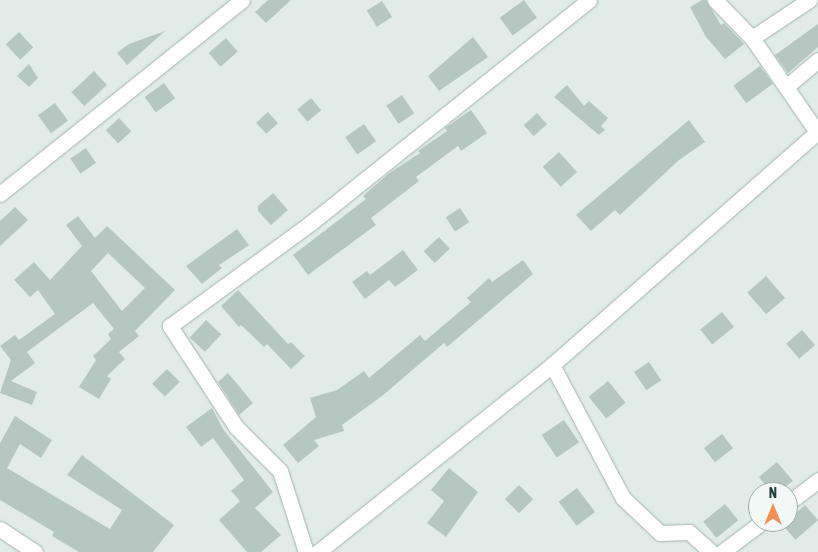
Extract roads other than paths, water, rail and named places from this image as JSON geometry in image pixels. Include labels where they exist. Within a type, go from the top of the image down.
[{"type":"street","points":[[0,194],[242,0]]},
{"type":"street","points":[[306,552],[280,471],[236,427],[170,326],[312,222],[589,0]]},
{"type":"street","points":[[752,38],[809,0]]},
{"type":"street","points":[[318,552],[552,365],[818,132],[752,38],[721,3]]},
{"type":"street","points":[[786,87],[818,60]]},
{"type":"street","points":[[552,365],[623,498],[660,533],[689,532],[711,552]]},
{"type":"street","points":[[798,495],[818,480]]},
{"type":"street","points":[[0,529],[35,552]]},
{"type":"street","points":[[722,552],[749,532]]}]
